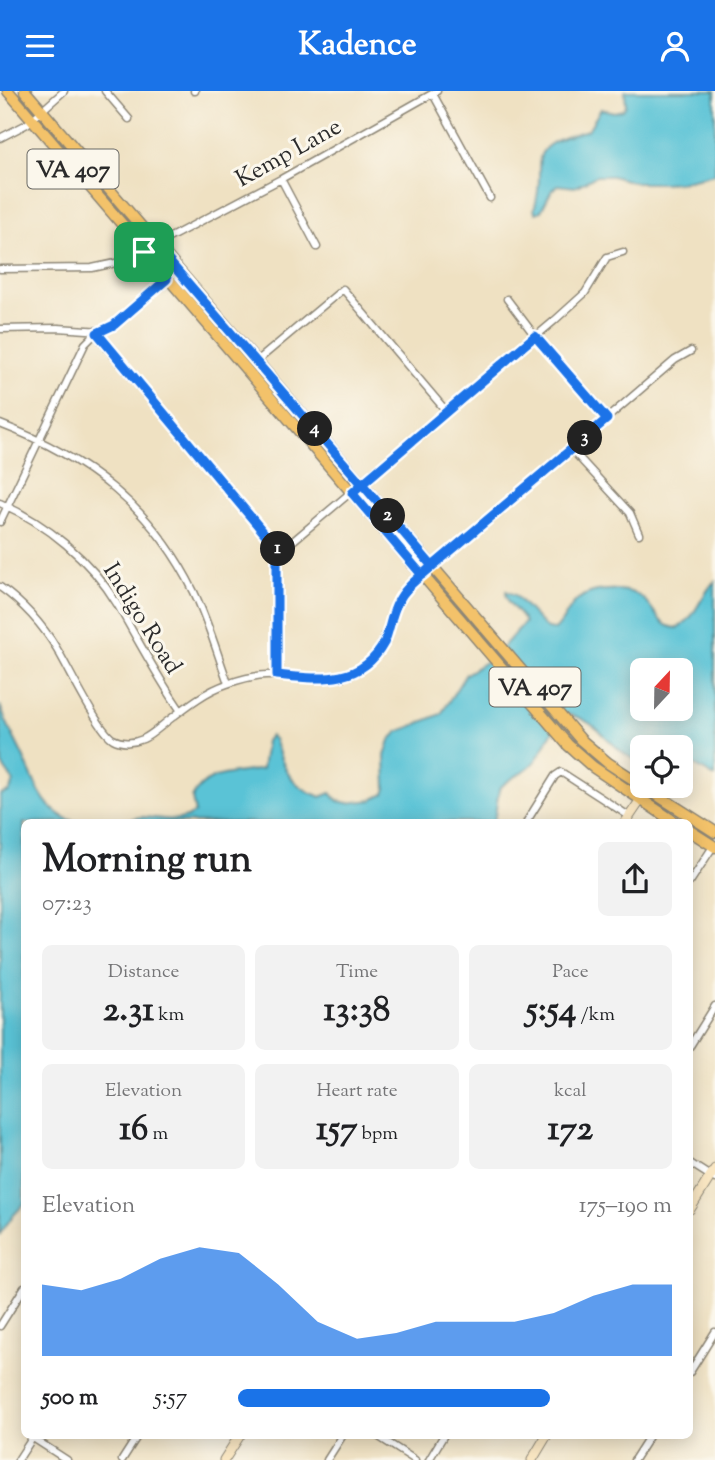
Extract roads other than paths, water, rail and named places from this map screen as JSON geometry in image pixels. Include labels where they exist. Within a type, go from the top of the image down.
[{"type":"main road","name":"VA 407","points":[[8,91],[576,753],[670,819]]},
{"type":"main road","name":"VA 407","points":[[25,91],[586,745],[630,777]]},
{"type":"main road","name":"VA 407","points":[[662,798],[715,832]]},
{"type":"main road","points":[[693,833],[715,846]]},
{"type":"street","points":[[0,138],[32,120],[64,91]]},
{"type":"street","points":[[105,91],[128,119]]},
{"type":"street","points":[[435,92],[490,198]]},
{"type":"street","name":"Kemp Lane","points":[[0,269],[101,268],[119,264],[281,179],[435,92]]},
{"type":"street","points":[[281,179],[317,247]]},
{"type":"street","points":[[277,675],[277,560],[280,552],[585,293],[607,257],[623,252]]},
{"type":"street","points":[[0,522],[85,344],[97,333],[114,325],[167,279]]},
{"type":"street","points":[[257,361],[343,289],[447,412]]},
{"type":"street","points":[[507,299],[535,336],[607,419]]},
{"type":"street","points":[[0,329],[58,328],[97,333],[280,552]]},
{"type":"street","points":[[0,587],[20,602],[47,633],[100,727],[113,739],[125,743],[142,739],[206,694],[228,683],[277,675],[331,679],[350,674],[363,667],[384,642],[398,601],[405,591],[675,360],[691,351]]},
{"type":"street","points":[[0,424],[39,440],[85,466],[110,484],[153,527],[171,551],[195,593],[228,683]]},
{"type":"street","points":[[572,450],[630,513],[639,534]]},
{"type":"street","name":"Indigo Road","points":[[0,503],[55,535],[94,573],[117,604],[164,687],[181,711]]},
{"type":"street","points":[[528,819],[555,776],[561,772],[627,819],[640,800]]},
{"type":"street","points":[[693,878],[715,846]]},
{"type":"street","points":[[693,1041],[715,1006]]},
{"type":"street","points":[[693,1164],[714,1175],[693,1205]]},
{"type":"street","points":[[0,1326],[21,1293]]},
{"type":"street","points":[[693,1367],[715,1332]]},
{"type":"street","points":[[18,1460],[31,1439]]},
{"type":"street","points":[[37,1439],[66,1460]]},
{"type":"street","points":[[122,1460],[135,1439]]},
{"type":"street","points":[[224,1460],[237,1439]]},
{"type":"street","points":[[327,1460],[340,1439]]},
{"type":"street","points":[[382,1439],[415,1460]]},
{"type":"street","points":[[429,1460],[442,1439]]},
{"type":"street","points":[[532,1460],[545,1439]]},
{"type":"street","points":[[634,1460],[647,1439]]},
{"type":"water","points":[[625,91],[715,91],[715,174],[662,183],[637,183],[612,176],[596,176],[575,187],[558,185],[552,190],[541,211],[536,213],[534,210],[543,150],[551,143],[588,130],[601,109],[614,112],[623,110],[626,105]]},
{"type":"water","points":[[715,581],[715,777],[693,764],[693,735],[630,735],[630,757],[588,722],[565,714],[535,761],[499,789],[494,819],[176,819],[195,813],[192,798],[198,789],[213,778],[262,769],[266,741],[270,736],[274,739],[289,775],[310,793],[321,797],[331,793],[338,801],[348,803],[372,800],[384,794],[385,756],[390,740],[398,732],[441,714],[466,674],[494,657],[525,622],[510,603],[506,591],[515,595],[547,629],[555,630],[574,603],[583,596],[596,591],[612,590],[628,591],[641,597],[661,621],[677,628],[689,619]]},
{"type":"water","points":[[0,705],[37,787],[49,806],[67,819],[21,819],[21,1207],[0,1234],[0,795],[9,792],[14,782],[2,765]]},
{"type":"water","points":[[140,817],[170,819],[132,819]]}]
